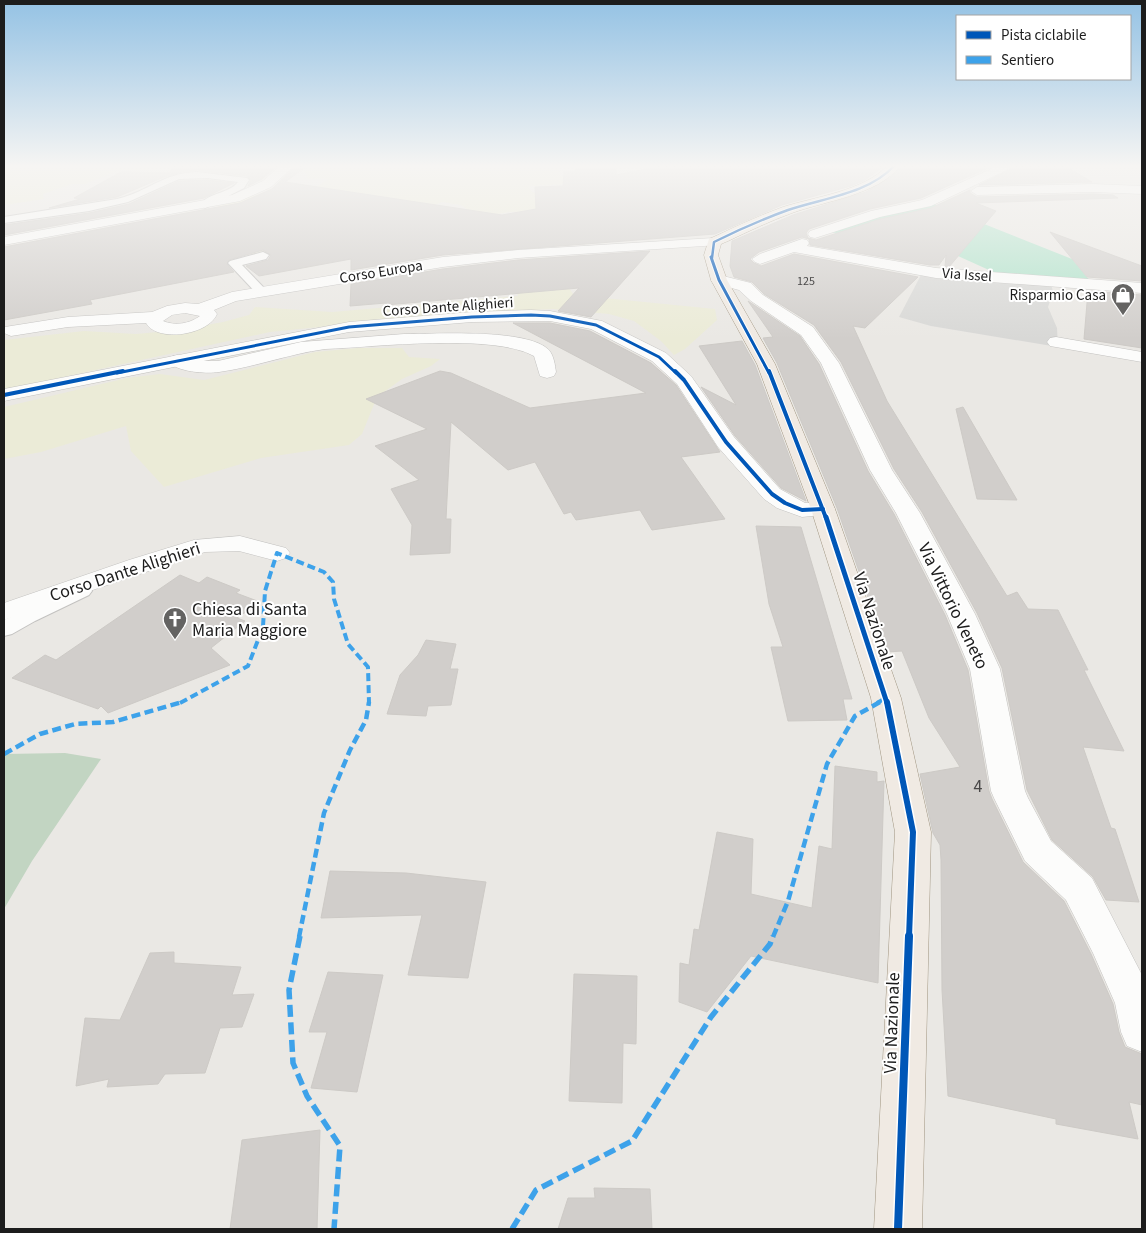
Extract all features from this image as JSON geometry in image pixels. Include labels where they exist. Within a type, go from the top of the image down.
[{"type":"main road","points":[[714,242],[753,224]]},
{"type":"main road","name":"Via Nazionale","points":[[714,242],[712,255],[719,280],[766,364],[823,510],[886,698],[912,832],[898,1229]]},
{"type":"street","points":[[4,241],[101,224]]},
{"type":"street","points":[[815,234],[847,224]]},
{"type":"street","name":"Corso Europa","points":[[11,331],[68,322],[156,317],[155,324],[160,326],[174,328],[192,326],[208,317],[209,314],[200,309],[232,297],[442,262],[518,254],[714,242]]},
{"type":"street","name":"Via Issel","points":[[760,259],[774,252],[798,245],[936,273],[1142,288]]},
{"type":"street","name":"Via Vittorio Veneto","points":[[719,280],[745,286],[762,302],[807,331],[830,363],[881,470],[908,513],[961,614],[985,669],[1010,798],[1038,850],[1079,889],[1110,948],[1135,1003],[1142,1032]]},
{"type":"street","points":[[1058,294],[1142,301]]},
{"type":"street","name":"Corso Dante Alighieri","points":[[4,395],[349,327],[472,317],[550,316],[596,325],[658,357],[684,380],[726,442],[772,494],[785,503],[802,510],[823,510]]},
{"type":"street","points":[[176,361],[195,368],[218,367],[301,347],[325,344],[476,338],[521,344],[537,349],[542,353],[547,372]]},
{"type":"street","points":[[1056,342],[1142,357]]},
{"type":"street","name":"Corso Dante Alighieri","points":[[4,612],[203,545],[240,543],[277,553]]},
{"type":"lane","points":[[262,255],[262,257],[234,263],[262,292]]},
{"type":"lane","points":[[4,629],[27,616],[138,566]]},
{"type":"shaded area","points":[[921,275],[1051,283],[1053,292],[1048,307],[1057,328],[1058,347],[931,326],[899,317]]},
{"type":"green space","points":[[169,224],[426,224],[435,227],[255,258],[235,241],[4,300],[4,260]]},
{"type":"green space","points":[[855,224],[983,224],[1072,259],[1091,282],[1000,275],[958,256],[831,232]]},
{"type":"green space","points":[[515,283],[569,288],[573,294],[594,297],[715,309],[717,320],[685,349],[674,355],[661,341],[634,321],[609,314],[553,309],[449,314],[270,332],[4,390],[4,340],[84,331],[136,334],[179,330],[249,315],[255,307],[332,312],[518,296]]},
{"type":"green space","points":[[358,348],[402,348],[409,357],[440,359],[431,366],[402,379],[377,397],[362,434],[349,445],[261,458],[164,487],[131,451],[126,426],[41,452],[4,459],[4,407],[127,378],[160,374],[204,380],[315,352]]},
{"type":"green space","points":[[65,753],[101,759],[32,861],[4,909],[4,754]]},
{"type":"building","points":[[14,224],[66,224],[4,235],[4,225]]},
{"type":"building","points":[[130,224],[739,224],[715,234],[443,255],[351,270],[351,259],[259,276],[246,266],[268,260],[271,255],[263,250],[229,260],[227,264],[234,272],[90,300],[92,304],[4,320],[4,247]]},
{"type":"building","points":[[773,224],[826,224],[809,229],[806,233],[808,238],[816,240],[866,224],[985,224],[949,267],[945,267],[946,255],[939,265],[930,265],[810,245],[809,239],[802,237],[759,252],[750,259],[761,266],[794,254],[918,277],[865,328],[853,326],[887,401],[1007,596],[1017,592],[1028,609],[1058,610],[1088,670],[1084,670],[1124,751],[1083,747],[1111,828],[1115,829],[1139,902],[1106,900],[1093,877],[1052,840],[1027,790],[1002,668],[977,613],[922,512],[894,469],[841,362],[814,325],[764,294],[752,282],[734,277],[730,266],[732,241]]},
{"type":"building","points":[[1050,232],[1142,266],[1142,281],[1087,277]]},
{"type":"building","points":[[650,251],[591,317],[558,311],[579,288],[386,305],[386,303],[350,306],[351,284],[443,269],[518,260]]},
{"type":"building","points":[[1088,291],[1142,295],[1142,348],[1084,339]]},
{"type":"building","points":[[748,301],[800,336],[819,364],[868,471],[894,514],[945,615],[968,670],[992,799],[1023,862],[1064,901],[1091,954],[1113,1004],[1119,1032],[1125,1047],[1142,1054],[1142,1105],[1129,1102],[1138,1139],[1056,1124],[1056,1119],[948,1096],[942,990],[940,845],[933,833],[920,774],[960,767],[929,718],[902,651],[887,652],[837,508],[777,363],[763,338],[773,337]]},
{"type":"building","points":[[513,323],[550,323],[590,331],[651,363],[676,385],[720,452],[681,457],[725,519],[652,530],[640,510],[576,520],[571,512],[564,514],[535,462],[508,470],[451,422],[446,519],[451,519],[450,553],[410,555],[412,525],[391,489],[419,480],[375,446],[427,429],[366,399],[440,371],[451,373],[530,408],[646,393]]},
{"type":"building","points":[[742,341],[755,365],[806,501],[781,488],[735,436],[701,387],[736,405],[699,346]]},
{"type":"building","points":[[963,407],[1017,500],[977,499],[956,409]]},
{"type":"building","points":[[756,526],[801,527],[852,699],[843,699],[847,720],[788,721],[771,647],[783,647],[769,604]]},
{"type":"building","name":"Chiesa di Santa Maria Maggiore","points":[[180,575],[199,583],[207,577],[240,590],[236,593],[260,602],[237,618],[245,621],[211,648],[230,665],[108,713],[101,706],[98,709],[12,678],[45,655],[56,660]]},
{"type":"building","points":[[426,640],[456,644],[450,669],[458,669],[451,705],[428,706],[426,716],[387,714],[400,675],[418,655]]},
{"type":"building","points":[[835,766],[877,772],[877,782],[884,781],[878,983],[751,956],[707,1012],[679,1002],[680,963],[689,965],[694,929],[699,930],[717,832],[753,839],[751,894],[812,908],[819,846],[832,849]]},
{"type":"building","points":[[330,871],[406,873],[486,882],[468,978],[408,975],[422,915],[321,918]]},
{"type":"building","points":[[174,952],[174,963],[241,967],[232,995],[254,994],[242,1027],[220,1028],[205,1073],[165,1074],[158,1084],[107,1087],[109,1079],[76,1086],[85,1018],[120,1020],[150,953]]},
{"type":"building","points":[[328,972],[383,975],[357,1092],[311,1088],[327,1032],[309,1032]]},
{"type":"building","points":[[574,974],[637,976],[636,1044],[623,1043],[622,1103],[569,1101]]},
{"type":"building","points":[[320,1130],[317,1229],[230,1229],[242,1140]]},
{"type":"building","points":[[594,1188],[650,1189],[652,1229],[558,1229],[568,1198],[595,1198]]},
{"type":"marked path","points":[[4,754],[40,734],[75,724],[113,722],[180,703],[248,666],[263,627],[265,591],[277,553],[324,572],[333,582],[334,599],[348,644],[368,667],[369,703],[366,720],[350,750],[324,813],[289,990],[293,1063],[307,1096],[340,1146],[334,1229]]},
{"type":"marked path","points":[[512,1229],[536,1190],[632,1141],[711,1017],[770,944],[788,901],[827,764],[855,716],[886,698]]},
{"type":"cycle path","points":[[754,224],[714,242],[711,255],[719,280],[766,364],[823,509],[886,698],[913,832],[898,1229]]},
{"type":"cycle path","points":[[4,395],[349,327],[472,317],[550,316],[596,325],[659,357],[684,380],[726,442],[772,494],[785,503],[802,510],[823,509]]},
{"type":"place","name":"Risparmio Casa","points":[[1123,316]]},
{"type":"place","name":"Chiesa di Santa Maria Maggiore","points":[[175,640]]}]
